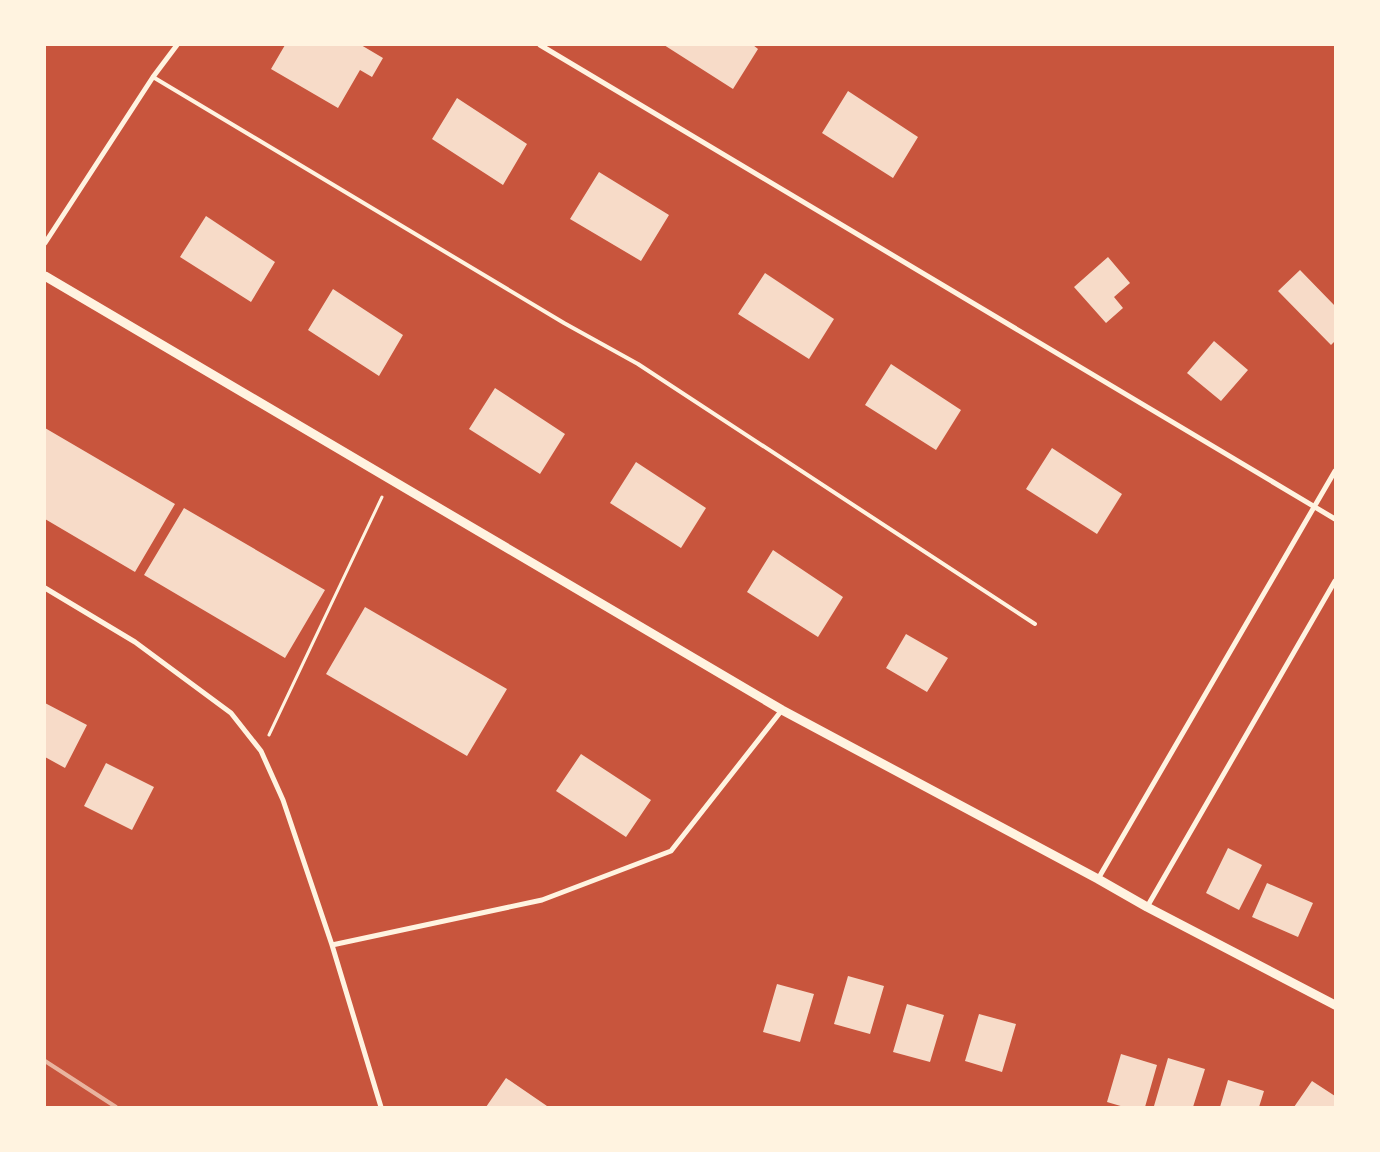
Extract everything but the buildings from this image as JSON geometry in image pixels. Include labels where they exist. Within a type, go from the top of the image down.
[{"type":"street","points":[[45,243],[153,77],[177,45]]},
{"type":"street","points":[[540,45],[1335,519]]},
{"type":"street","points":[[45,276],[391,478],[782,710],[1147,907],[1335,1005]]},
{"type":"street","points":[[1098,879],[1335,471]]},
{"type":"street","points":[[1147,907],[1335,581]]},
{"type":"street","points":[[45,588],[135,642],[231,714],[261,751],[283,800],[332,946],[381,1107]]},
{"type":"street","points":[[332,946],[542,900],[671,851],[782,710]]},
{"type":"lane","points":[[153,77],[564,323],[638,364],[1035,624]]},
{"type":"path","points":[[261,751],[391,478]]},
{"type":"railway","points":[[45,1061],[116,1107]]}]
